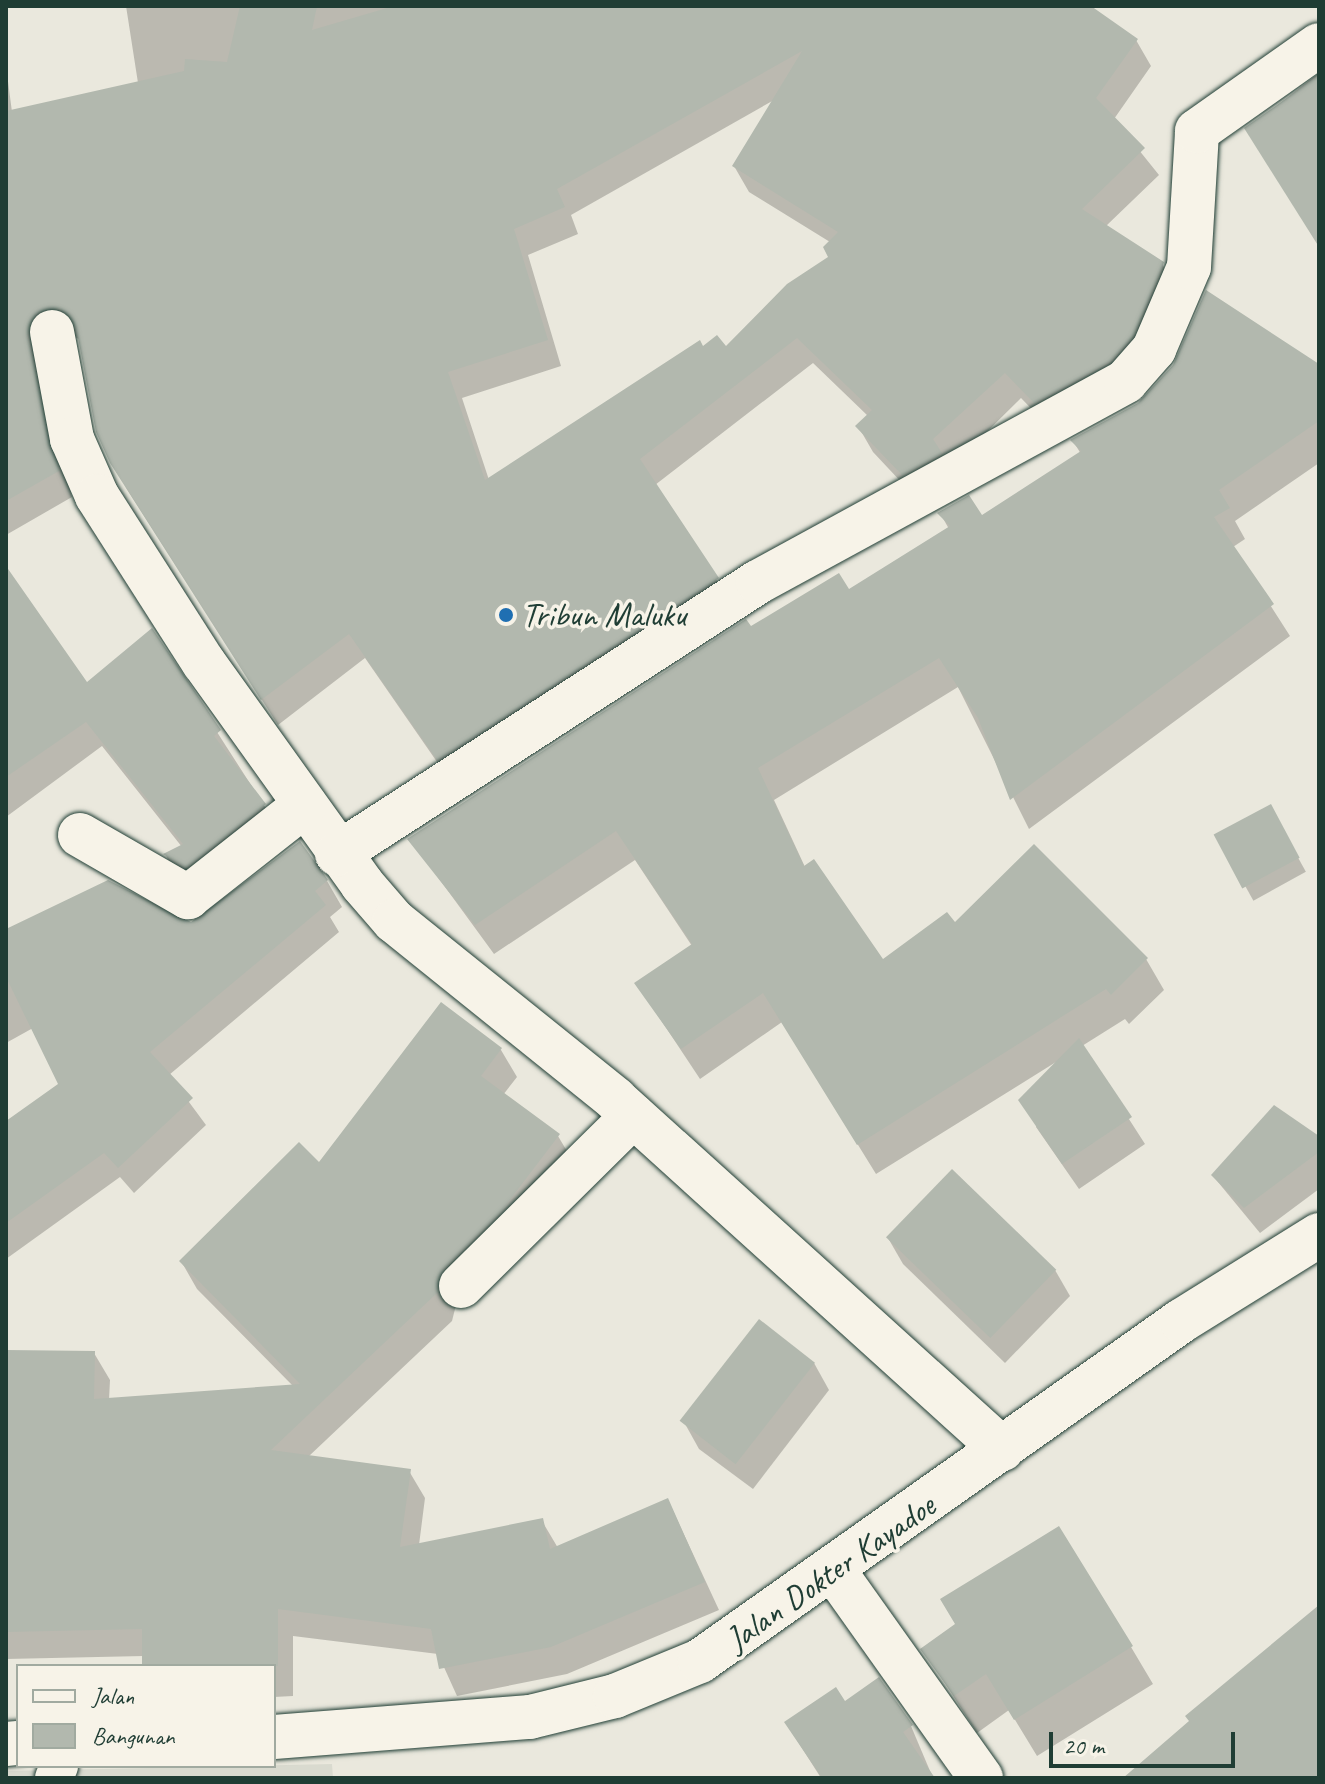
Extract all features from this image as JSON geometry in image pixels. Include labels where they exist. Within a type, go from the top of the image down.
[{"type":"street","points":[[337,854],[758,582],[1126,381],[1154,349],[1189,267],[1197,131],[1319,45]]},
{"type":"street","points":[[52,332],[72,439],[97,496],[337,854],[394,921],[633,1116],[1002,1449]]},
{"type":"street","points":[[80,835],[188,897],[305,805]]},
{"type":"street","points":[[461,1286],[633,1116]]},
{"type":"street","name":"Jalan Dokter Kayadoe","points":[[276,1737],[477,1726],[615,1696],[700,1661],[834,1571],[1181,1321],[1319,1235]]},
{"type":"street","points":[[834,1571],[981,1778]]},
{"type":"shaded area","points":[[332,1764],[333,1778],[6,1778],[6,1771],[276,1768],[276,1765]]},
{"type":"building","points":[[240,6],[317,6],[312,30],[394,6],[1091,6],[1138,39],[1096,98],[1145,148],[1082,209],[1164,262],[1133,336],[1110,361],[1034,403],[1005,373],[933,439],[942,453],[902,475],[855,426],[872,410],[797,338],[640,459],[719,578],[437,760],[349,634],[261,700],[110,463],[96,432],[76,327],[60,308],[36,313],[27,336],[59,471],[6,501],[6,111],[184,71],[185,59],[227,62]],"holes":[[[802,51],[732,166],[838,232],[823,247],[828,257],[787,284],[726,346],[717,335],[703,346],[700,340],[485,480],[448,372],[548,340],[514,229],[565,207],[557,189]]]},
{"type":"building","points":[[1319,76],[1319,247],[1244,128]]},
{"type":"building","points":[[1206,290],[1319,364],[1319,421],[1219,490],[1230,508],[1214,517],[1274,604],[1010,800],[978,718],[939,658],[758,768],[804,866],[814,859],[883,959],[947,912],[955,922],[1034,844],[1148,958],[1111,995],[1106,989],[857,1145],[763,993],[681,1049],[634,983],[692,944],[616,831],[475,925],[407,839],[746,619],[751,626],[839,573],[849,589],[950,526],[937,513],[969,495],[982,515],[1081,451],[1070,440],[1138,403],[1173,365]]},
{"type":"building","points":[[6,566],[87,682],[152,628],[221,730],[214,736],[266,804],[186,867],[163,854],[183,844],[86,722],[6,777]]},
{"type":"building","points":[[1271,804],[1300,858],[1242,888],[1214,835]]},
{"type":"building","points":[[300,841],[328,880],[315,891],[326,905],[150,1052],[193,1098],[118,1168],[104,1153],[6,1223],[6,1121],[58,1084],[6,977],[6,929],[108,880],[191,922]]},
{"type":"building","points":[[441,1002],[502,1048],[481,1076],[560,1134],[502,1210],[443,1269],[437,1293],[271,1450],[411,1469],[400,1547],[543,1518],[550,1549],[668,1498],[705,1582],[551,1647],[439,1669],[431,1629],[278,1609],[278,1666],[142,1664],[142,1629],[6,1632],[6,1350],[95,1351],[94,1399],[300,1384],[179,1261],[299,1142],[319,1162]]},
{"type":"building","points":[[1079,1038],[1132,1117],[1062,1164],[1018,1100]]},
{"type":"building","points":[[1274,1105],[1319,1136],[1319,1152],[1244,1208],[1211,1175]]},
{"type":"building","points":[[952,1169],[1056,1270],[990,1338],[886,1237]]},
{"type":"building","points":[[759,1319],[815,1363],[736,1464],[680,1421]]},
{"type":"building","points":[[1059,1526],[1133,1646],[1014,1720],[986,1674],[954,1696],[920,1649],[955,1624],[940,1599]]},
{"type":"building","points":[[1319,1605],[1319,1778],[1123,1778],[1189,1721],[1185,1716]]},
{"type":"building","points":[[879,1677],[913,1725],[903,1732],[935,1778],[822,1778],[784,1722],[836,1687],[845,1701]]},
{"type":"place","name":"Tribun Maluku","points":[[506,615]]}]
